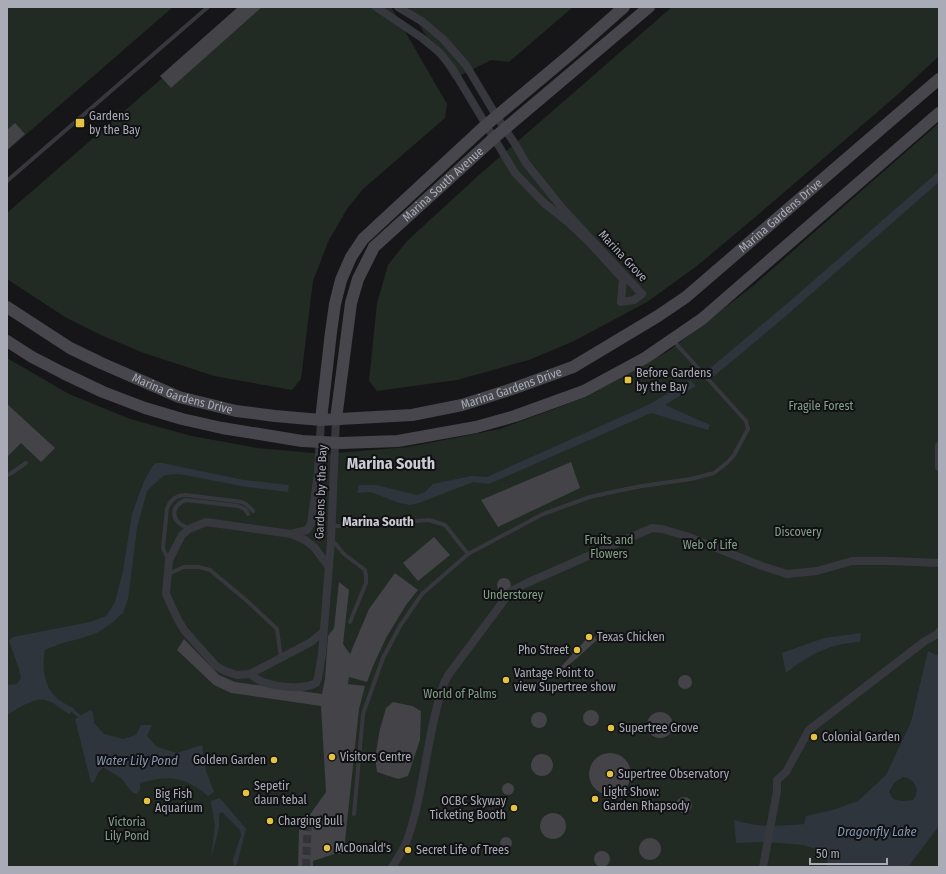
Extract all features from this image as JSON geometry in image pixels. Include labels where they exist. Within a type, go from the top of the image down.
[{"type":"main road","name":"Marina South Avenue","points":[[321,420],[335,304],[341,280],[351,257],[363,239],[486,125],[624,7]]},
{"type":"main road","name":"Marina South Avenue","points":[[336,419],[350,304],[358,279],[374,247],[494,138],[648,7]]},
{"type":"main road","name":"Marina Gardens Drive","points":[[7,307],[70,348],[101,363],[179,397],[236,411],[321,420],[412,415],[455,407],[509,390],[573,367],[658,316],[686,297],[939,79]]},
{"type":"main road","name":"Marina Gardens Drive","points":[[7,341],[32,357],[103,392],[145,408],[182,419],[222,428],[302,442],[335,443],[398,441],[476,427],[515,416],[584,391],[645,358],[702,319],[939,113]]},
{"type":"street","name":"Marina Grove","points":[[376,7],[422,38],[440,53],[452,68],[516,173],[544,203],[568,222],[588,241],[623,279],[620,302],[634,300],[642,294],[564,209],[526,163],[466,65],[443,39],[422,22],[398,7]]},
{"type":"street","name":"Gardens by the Bay","points":[[250,674],[262,682],[276,686],[306,688],[316,683],[318,678],[332,526],[336,419]]},
{"type":"street","name":"Gardens by the Bay","points":[[291,534],[307,530],[311,524],[318,473],[321,420]]},
{"type":"street","points":[[939,446],[939,467]]},
{"type":"street","name":"Gardens by the Bay","points":[[189,529],[206,522],[291,534],[305,540],[314,547],[329,567]]},
{"type":"street","points":[[392,867],[406,844],[416,808],[426,756],[444,684],[449,674],[510,592],[529,582],[652,528],[662,529],[686,536],[762,566],[787,574],[817,571],[852,561],[890,560],[939,563]]},
{"type":"street","points":[[189,529],[182,534],[169,560],[166,594],[184,630],[216,666],[230,674],[250,674],[311,642],[323,632]]},
{"type":"street","points":[[763,866],[777,791],[777,780],[786,772],[809,730],[925,641],[939,632]]},
{"type":"lane","points":[[7,181],[208,7]]},
{"type":"lane","points":[[354,814],[363,714],[382,658],[400,626],[422,594],[468,554],[536,518],[568,505],[623,490],[691,479],[714,473],[728,462],[748,428],[747,424],[673,339]]},
{"type":"lane","points":[[7,475],[26,463]]},
{"type":"lane","points":[[169,560],[163,548],[169,503],[173,498],[179,495],[186,495],[242,502],[253,511]]},
{"type":"lane","points":[[189,529],[179,523],[174,512],[180,502],[186,500],[238,506],[245,509],[248,514]]},
{"type":"lane","points":[[332,526],[358,526],[430,520],[445,525],[468,554]]},
{"type":"lane","points":[[331,540],[344,554],[365,570],[366,583],[350,622]]},
{"type":"lane","points":[[167,574],[184,567],[199,567],[210,570],[278,629],[281,658]]},
{"type":"green space","points":[[7,7],[173,7],[7,151]]},
{"type":"green space","points":[[244,7],[391,7],[447,104],[445,118],[363,189],[347,209],[328,242],[313,281],[301,379],[292,390],[214,376],[141,352],[101,335],[65,317],[7,279],[7,213]]},
{"type":"green space","points":[[408,7],[573,7],[509,62],[491,60],[453,79]]},
{"type":"green space","points":[[672,7],[939,7],[939,56],[896,96],[760,213],[697,266],[647,302],[574,341],[529,360],[457,380],[377,391],[369,381],[377,303],[388,265],[407,241],[479,175]]},
{"type":"green space","points":[[939,123],[939,867],[7,867],[7,358],[69,394],[130,419],[192,436],[257,448],[325,454],[408,447],[500,429],[586,397],[670,350],[754,285]]},
{"type":"water","points":[[939,171],[939,182],[787,315],[713,377],[708,370],[789,302]]},
{"type":"water","points":[[690,380],[696,386],[665,405],[710,425],[708,430],[651,413],[489,484],[473,482],[419,503],[410,505],[399,503],[371,492],[357,493],[359,485],[376,485],[417,495],[425,492],[433,484],[471,476],[487,477],[650,404]]},
{"type":"water","points":[[156,463],[244,480],[289,485],[288,492],[247,487],[179,474],[165,475],[156,482],[147,491],[137,528],[128,599],[123,613],[97,633],[62,643],[45,650],[44,674],[50,690],[56,697],[75,709],[69,714],[51,702],[36,700],[25,704],[7,715],[7,685],[17,684],[21,678],[9,641],[13,637],[90,622],[106,616],[115,602],[123,571],[132,514],[144,481]]},
{"type":"water","points":[[861,633],[860,642],[839,645],[820,651],[786,673],[782,653],[824,638]]},
{"type":"water","name":"Dragonfly Lake","points":[[928,651],[939,656],[939,826],[908,867],[826,867],[829,853],[803,845],[767,842],[736,843],[734,820],[743,823],[777,826],[804,824],[806,816],[833,810],[858,801],[886,775],[911,722]],"holes":[[[903,777],[914,782],[917,789],[913,800],[902,801],[893,799],[889,792],[894,783]]]},
{"type":"water","name":"Water Lily Pond","points":[[90,710],[93,712],[94,723],[104,734],[123,739],[136,735],[141,725],[152,725],[147,736],[157,747],[177,753],[202,745],[206,771],[214,792],[208,796],[191,784],[168,778],[140,783],[140,790],[137,794],[133,793],[121,778],[103,767],[98,773],[94,782],[91,783],[75,719]]},
{"type":"water","points":[[220,798],[246,829],[237,864],[234,866],[233,860],[241,835],[240,830],[222,812],[219,814],[219,828],[211,858],[215,826],[211,801]]},
{"type":"building","points":[[238,7],[262,7],[171,88],[160,76]]},
{"type":"building","points":[[15,123],[25,134],[7,150],[7,130]]},
{"type":"building","points":[[7,404],[55,448],[41,462],[21,443],[7,457]]},
{"type":"building","points":[[571,462],[580,488],[498,527],[481,500]]},
{"type":"building","points":[[434,537],[450,555],[418,581],[403,563]]},
{"type":"building","points":[[395,573],[418,590],[406,605],[386,638],[367,682],[349,677],[348,684],[365,686],[359,709],[344,851],[342,854],[334,854],[313,861],[313,867],[298,867],[299,830],[326,792],[321,706],[231,693],[214,685],[177,650],[184,639],[219,675],[235,682],[322,694],[325,679],[328,636],[334,628],[339,582],[349,590],[343,644],[350,654],[369,609]]},
{"type":"building","points":[[501,578],[507,578],[511,582],[511,588],[507,592],[501,592],[497,588],[497,582]]},
{"type":"building","points":[[592,633],[597,640],[553,677],[535,687],[533,684],[559,669]]},
{"type":"building","points":[[685,675],[690,677],[692,682],[690,687],[685,689],[680,687],[678,682],[680,677]]},
{"type":"building","points":[[393,702],[412,706],[421,711],[420,740],[408,776],[398,779],[377,772],[375,758],[380,729],[386,708]]},
{"type":"building","points":[[591,710],[598,715],[599,718],[594,725],[591,726],[584,721],[583,718],[588,711]]},
{"type":"building","points":[[539,712],[545,714],[547,720],[545,726],[539,728],[533,726],[531,720],[533,714]]},
{"type":"building","points":[[660,712],[669,716],[673,725],[669,734],[660,738],[651,734],[647,725],[651,716]]},
{"type":"building","points":[[606,753],[614,753],[622,756],[628,762],[631,774],[628,786],[622,792],[614,795],[606,795],[598,792],[592,786],[589,778],[589,770],[592,762],[598,756]]},
{"type":"building","points":[[542,754],[550,757],[553,765],[550,773],[542,776],[534,773],[531,765],[534,757]]},
{"type":"building","points":[[506,783],[510,783],[514,789],[510,795],[506,795],[502,791],[502,787]]},
{"type":"building","points":[[681,797],[687,797],[692,802],[690,811],[687,813],[681,813],[676,808],[676,802]]},
{"type":"building","points":[[553,813],[562,817],[566,826],[562,835],[553,839],[544,835],[540,826],[544,817]]},
{"type":"building","points":[[504,837],[508,837],[512,843],[508,849],[504,849],[500,845],[500,841]]},
{"type":"building","points":[[650,838],[658,841],[661,849],[658,857],[650,860],[642,857],[639,849],[642,841]]},
{"type":"building","points":[[599,851],[605,851],[610,856],[608,865],[605,867],[599,867],[594,862],[594,856]]},
{"type":"waterway","points":[[73,711],[79,716]]},
{"type":"tunnel","points":[[306,867],[308,818]]},
{"type":"place","name":"Gardens by the Bay","points":[[80,123]]},
{"type":"place","name":"Before Gardens by the Bay","points":[[628,380]]},
{"type":"place","name":"Texas Chicken","points":[[589,637]]},
{"type":"place","name":"Pho Street","points":[[577,650]]},
{"type":"place","name":"Vantage Point to view Supertree show","points":[[506,680]]},
{"type":"place","name":"Supertree Grove","points":[[611,728]]},
{"type":"place","name":"Colonial Garden","points":[[814,737]]},
{"type":"place","name":"Visitors Centre","points":[[332,757]]},
{"type":"place","name":"Golden Garden","points":[[274,760]]},
{"type":"place","name":"Supertree Observatory","points":[[610,774]]},
{"type":"place","name":"Sepetir daun tebal","points":[[246,793]]},
{"type":"place","name":"Light Show: Garden Rhapsody","points":[[595,799]]},
{"type":"place","name":"Big Fish Aquarium","points":[[147,801]]},
{"type":"place","name":"OCBC Skyway Ticketing Booth","points":[[514,808]]},
{"type":"place","name":"Charging bull","points":[[270,821]]},
{"type":"place","name":"McDonald's","points":[[327,848]]},
{"type":"place","name":"Secret Life of Trees","points":[[408,850]]},
{"type":"district","name":"Marina South","points":[[391,463]]},
{"type":"district","name":"Marina South","points":[[378,521]]},
{"type":"park label","name":"Fragile Forest","points":[[821,406]]},
{"type":"park label","name":"Discovery","points":[[798,532]]},
{"type":"park label","name":"Web of Life","points":[[710,545]]},
{"type":"park label","name":"Fruits and Flowers","points":[[609,547]]},
{"type":"park label","name":"Understorey","points":[[513,595]]},
{"type":"park label","name":"World of Palms","points":[[460,694]]},
{"type":"park label","name":"Victoria Lily Pond","points":[[127,829]]}]
